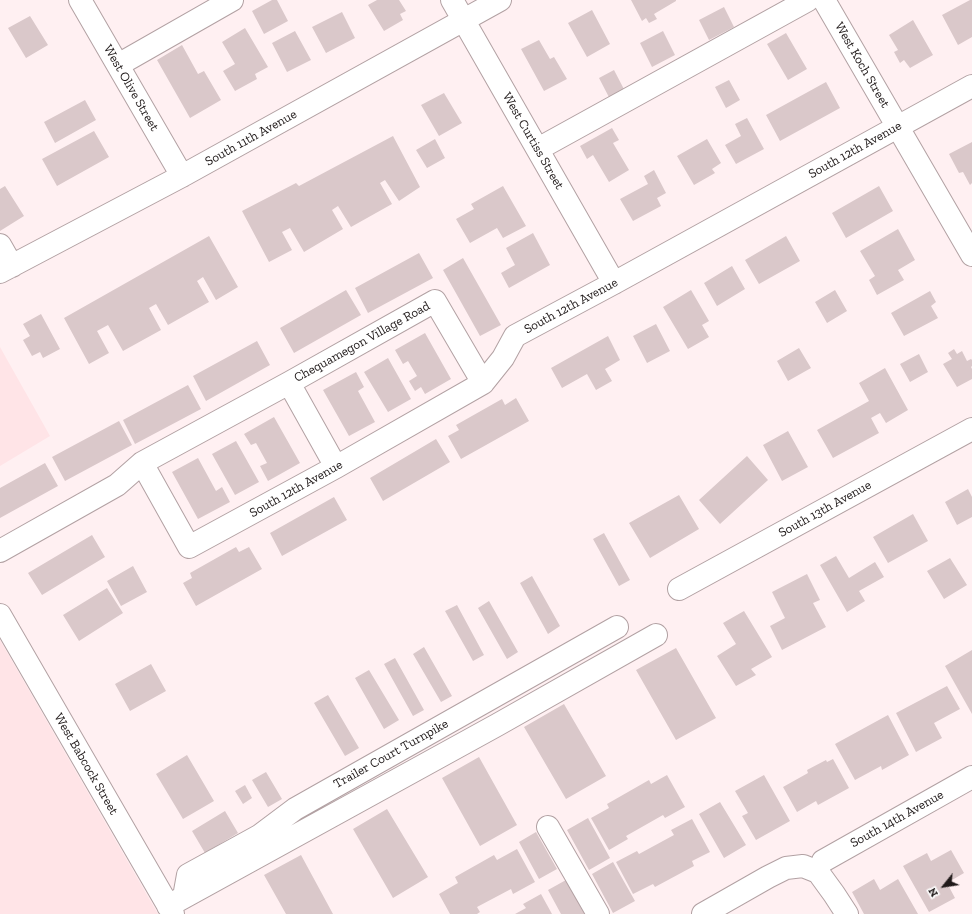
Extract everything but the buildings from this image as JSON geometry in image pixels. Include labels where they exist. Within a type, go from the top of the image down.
[{"type":"street","name":"West Olive Street","points":[[80,0],[182,176]]},
{"type":"street","points":[[118,65],[232,0]]},
{"type":"street","name":"West Curtiss Street","points":[[452,0],[614,283]]},
{"type":"street","name":"South 11th Avenue","points":[[6,269],[182,176],[500,0]]},
{"type":"street","points":[[538,149],[808,0]]},
{"type":"street","name":"West Koch Street","points":[[824,0],[972,255]]},
{"type":"street","name":"South 12th Avenue","points":[[142,463],[189,547],[336,467],[483,383],[503,358],[515,336],[972,86]]},
{"type":"street","points":[[0,245],[6,269]]},
{"type":"street","name":"Chequamegon Village Road","points":[[0,551],[117,485],[142,463],[435,301],[483,383]]},
{"type":"street","name":"Chequamegon Village Road","points":[[289,383],[336,467]]},
{"type":"street","name":"South 13th Avenue","points":[[678,589],[972,428]]},
{"type":"street","name":"West Babcock Street","points":[[0,615],[175,906]]},
{"type":"street","name":"Trailer Court Turnpike","points":[[175,906],[188,875],[259,836],[295,809],[617,627]]},
{"type":"street","points":[[175,906],[656,636]]},
{"type":"street","name":"South 14th Avenue","points":[[822,861],[972,777]]},
{"type":"street","points":[[548,827],[598,914]]},
{"type":"street","points":[[703,914],[768,876],[786,868],[803,866],[818,872],[847,914]]},
{"type":"shaded area","points":[[0,347],[50,436],[0,466]]},
{"type":"shaded area","points":[[0,640],[158,914],[0,914]]}]
